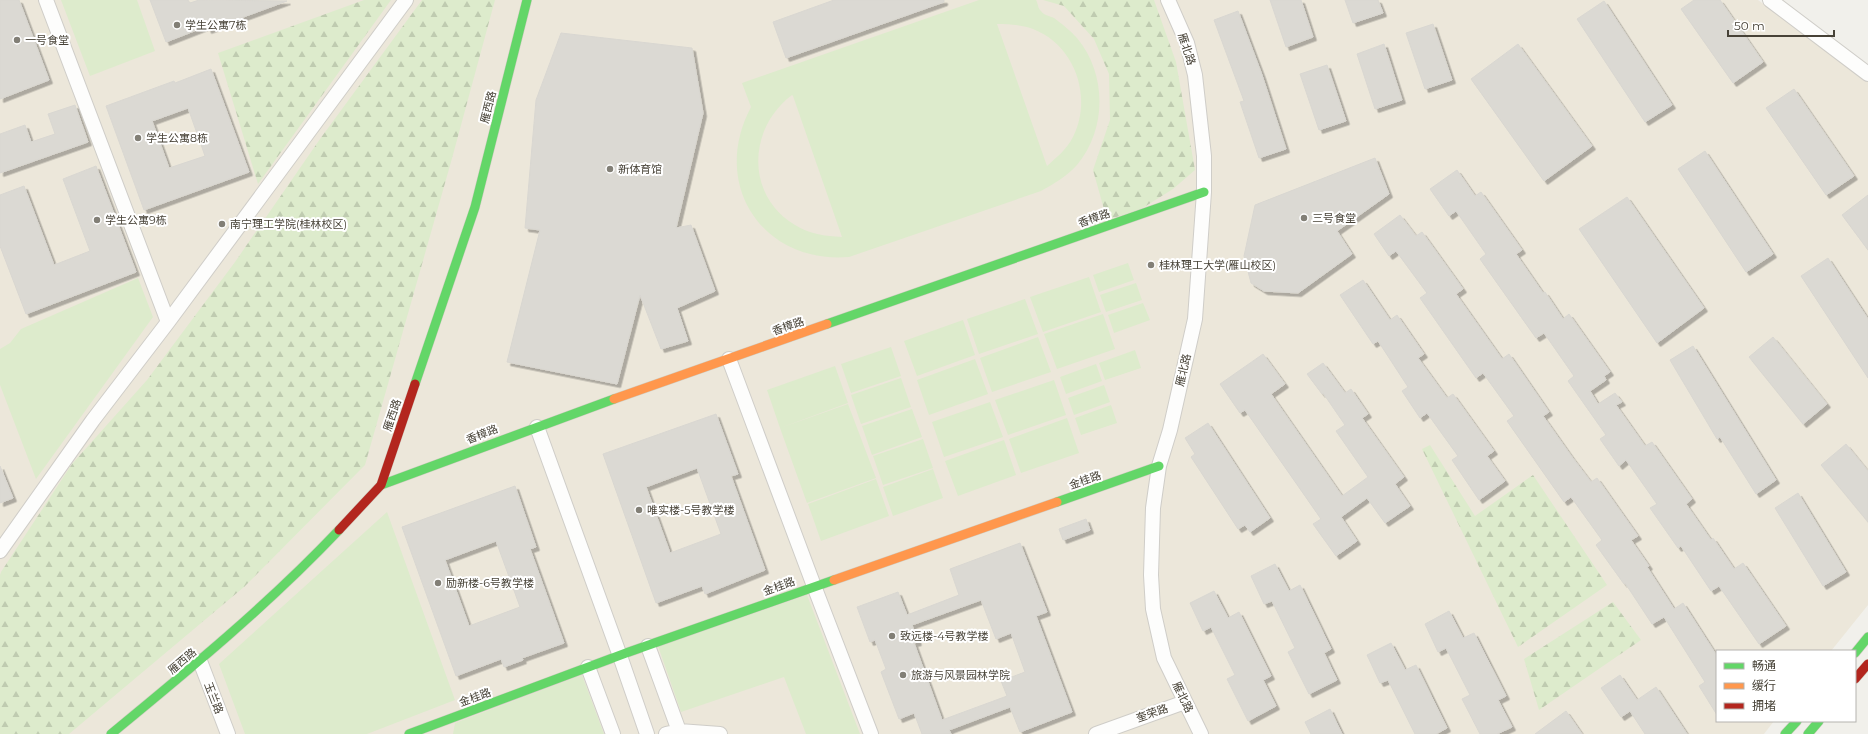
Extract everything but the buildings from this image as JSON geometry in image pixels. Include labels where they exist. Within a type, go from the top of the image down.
[{"type":"street","points":[[46,0],[168,322]]},
{"type":"street","points":[[0,551],[93,420],[168,322],[406,0]]},
{"type":"street","name":"雁西路","points":[[111,734],[200,661],[302,569],[382,485],[475,207],[527,0]]},
{"type":"street","name":"雁北路","points":[[1168,0],[1187,42],[1195,75],[1204,156],[1204,192],[1195,319],[1170,430],[1159,466],[1153,508],[1151,575],[1153,609],[1164,658],[1201,734]]},
{"type":"street","points":[[1770,0],[1868,74]]},
{"type":"street","name":"香樟路","points":[[382,485],[537,427],[1204,192]]},
{"type":"street","points":[[729,359],[871,734]]},
{"type":"street","points":[[537,427],[647,734]]},
{"type":"street","name":"金桂路","points":[[409,734],[440,729],[588,667],[814,586],[1159,466]]},
{"type":"street","points":[[1856,652],[1868,637]]},
{"type":"street","points":[[648,646],[672,733],[720,734]]},
{"type":"street","name":"玉兰路","points":[[200,661],[228,734]]},
{"type":"street","points":[[1856,679],[1868,664]]},
{"type":"street","points":[[588,667],[613,734]]},
{"type":"street","name":"奎荣路","points":[[1096,734],[1185,702]]},
{"type":"street","points":[[1786,734],[1796,722]]},
{"type":"street","points":[[1808,734],[1818,722]]},
{"type":"shaded area","name":"桂林理工大学(雁山校区)","points":[[0,0],[1758,0],[1868,81],[1868,605],[1832,650],[1716,650],[1716,722],[1773,722],[1764,734],[0,734]]},
{"type":"green space","points":[[61,0],[137,0],[155,51],[90,76]]},
{"type":"green space","points":[[364,0],[391,0],[258,184],[218,53]]},
{"type":"green space","points":[[422,0],[495,0],[451,162],[365,465],[244,587],[69,734],[0,734],[1,572],[72,464],[147,380],[235,262],[320,139]]},
{"type":"green space","points":[[979,0],[1036,0],[1039,9],[1045,14],[1054,18],[1069,30],[1087,52],[1094,68],[1100,102],[1094,135],[1087,151],[1069,173],[1041,191],[849,257],[818,256],[791,247],[769,233],[752,214],[741,190],[737,164],[740,136],[751,107],[742,83]],"holes":[[[997,24],[1033,29],[1048,37],[1060,47],[1076,74],[1080,89],[1081,106],[1079,122],[1068,145],[1062,153],[1047,166]],[[792,95],[793,96],[842,237],[817,234],[806,231],[795,225],[779,212],[767,197],[760,179],[758,161],[760,143],[767,125],[777,109]]]},
{"type":"green space","points":[[1043,0],[1154,0],[1176,62],[1195,170],[1173,189],[1141,209],[1107,220],[1093,170],[1110,120],[1109,74],[1094,39],[1064,6]]},
{"type":"green space","points":[[1128,263],[1134,280],[1099,292],[1093,275]]},
{"type":"green space","points":[[1089,277],[1101,312],[1043,332],[1030,297]]},
{"type":"green space","points":[[138,278],[153,317],[36,479],[0,385],[0,349],[10,343],[21,329]]},
{"type":"green space","points":[[1136,283],[1142,300],[1106,312],[1100,295]]},
{"type":"green space","points":[[1025,299],[1038,334],[979,354],[967,319]]},
{"type":"green space","points":[[1143,303],[1150,320],[1114,333],[1108,315]]},
{"type":"green space","points":[[1103,314],[1115,349],[1057,369],[1044,334]]},
{"type":"green space","points":[[963,320],[975,355],[917,376],[904,341]]},
{"type":"green space","points":[[1038,337],[1051,372],[992,392],[980,358]]},
{"type":"green space","points":[[891,347],[901,376],[851,393],[841,364]]},
{"type":"green space","points":[[1135,350],[1141,368],[1105,380],[1099,363]]},
{"type":"green space","points":[[975,359],[988,394],[929,415],[917,380]]},
{"type":"green space","points":[[1096,364],[1102,381],[1066,394],[1060,377]]},
{"type":"green space","points":[[835,366],[848,403],[780,428],[767,390]]},
{"type":"green space","points":[[901,378],[911,407],[861,424],[851,395]]},
{"type":"green space","points":[[1054,380],[1066,415],[1008,435],[995,400]]},
{"type":"green space","points":[[1104,385],[1110,402],[1074,415],[1068,398]]},
{"type":"green space","points":[[990,402],[1003,437],[944,457],[932,422]]},
{"type":"green space","points":[[848,404],[876,478],[807,503],[780,428]]},
{"type":"green space","points":[[1111,405],[1117,423],[1081,435],[1075,418]]},
{"type":"green space","points":[[912,409],[922,437],[872,455],[862,426]]},
{"type":"green space","points":[[1067,418],[1079,453],[1021,473],[1009,439]]},
{"type":"green space","points":[[923,439],[933,468],[883,485],[873,456]]},
{"type":"green space","points":[[1004,440],[1016,475],[958,496],[945,461]]},
{"type":"green space","points":[[1430,445],[1475,516],[1533,475],[1607,585],[1518,647],[1422,449]]},
{"type":"green space","points":[[933,469],[943,498],[893,516],[883,487]]},
{"type":"green space","points":[[876,479],[889,516],[821,541],[808,504]]},
{"type":"green space","points":[[387,512],[455,700],[367,734],[245,734],[219,664]]},
{"type":"green space","points":[[807,595],[860,734],[806,734],[784,677],[681,712],[658,646]]},
{"type":"green space","points":[[1613,602],[1641,640],[1539,710],[1524,659]]},
{"type":"green space","points":[[582,675],[604,734],[453,734],[455,723]]},
{"type":"traffic: fast","points":[[415,384],[475,207],[527,0]]},
{"type":"traffic: fast","points":[[827,324],[1204,192]]},
{"type":"traffic: fast","points":[[381,485],[614,399]]},
{"type":"traffic: fast","points":[[1057,502],[1159,466]]},
{"type":"traffic: fast","points":[[111,734],[257,610],[339,530]]},
{"type":"traffic: fast","points":[[409,734],[626,653],[834,580]]},
{"type":"traffic: fast","points":[[1856,652],[1868,637]]},
{"type":"traffic: fast","points":[[1785,734],[1796,722]]},
{"type":"traffic: fast","points":[[1808,734],[1818,722]]},
{"type":"traffic: slow","points":[[614,399],[827,324]]},
{"type":"traffic: slow","points":[[834,580],[1057,502]]},
{"type":"traffic: jam","points":[[339,530],[381,485],[415,384]]},
{"type":"traffic: jam","points":[[1856,678],[1868,664]]},
{"type":"place","name":"学生公寓7栋","points":[[177,25]]},
{"type":"place","name":"一号食堂","points":[[17,40]]},
{"type":"place","name":"学生公寓8栋","points":[[138,138]]},
{"type":"place","name":"新体育馆","points":[[610,169]]},
{"type":"place","name":"三号食堂","points":[[1304,218]]},
{"type":"place","name":"学生公寓9栋","points":[[97,220]]},
{"type":"place","name":"南宁理工学院(桂林校区)","points":[[222,224]]},
{"type":"place","name":"桂林理工大学(雁山校区)","points":[[1151,265]]},
{"type":"place","name":"唯实楼-5号教学楼","points":[[639,510]]},
{"type":"place","name":"励新楼-6号教学楼","points":[[438,583]]},
{"type":"place","name":"致远楼-4号教学楼","points":[[892,636]]},
{"type":"place","name":"旅游与风景园林学院","points":[[903,675]]}]
